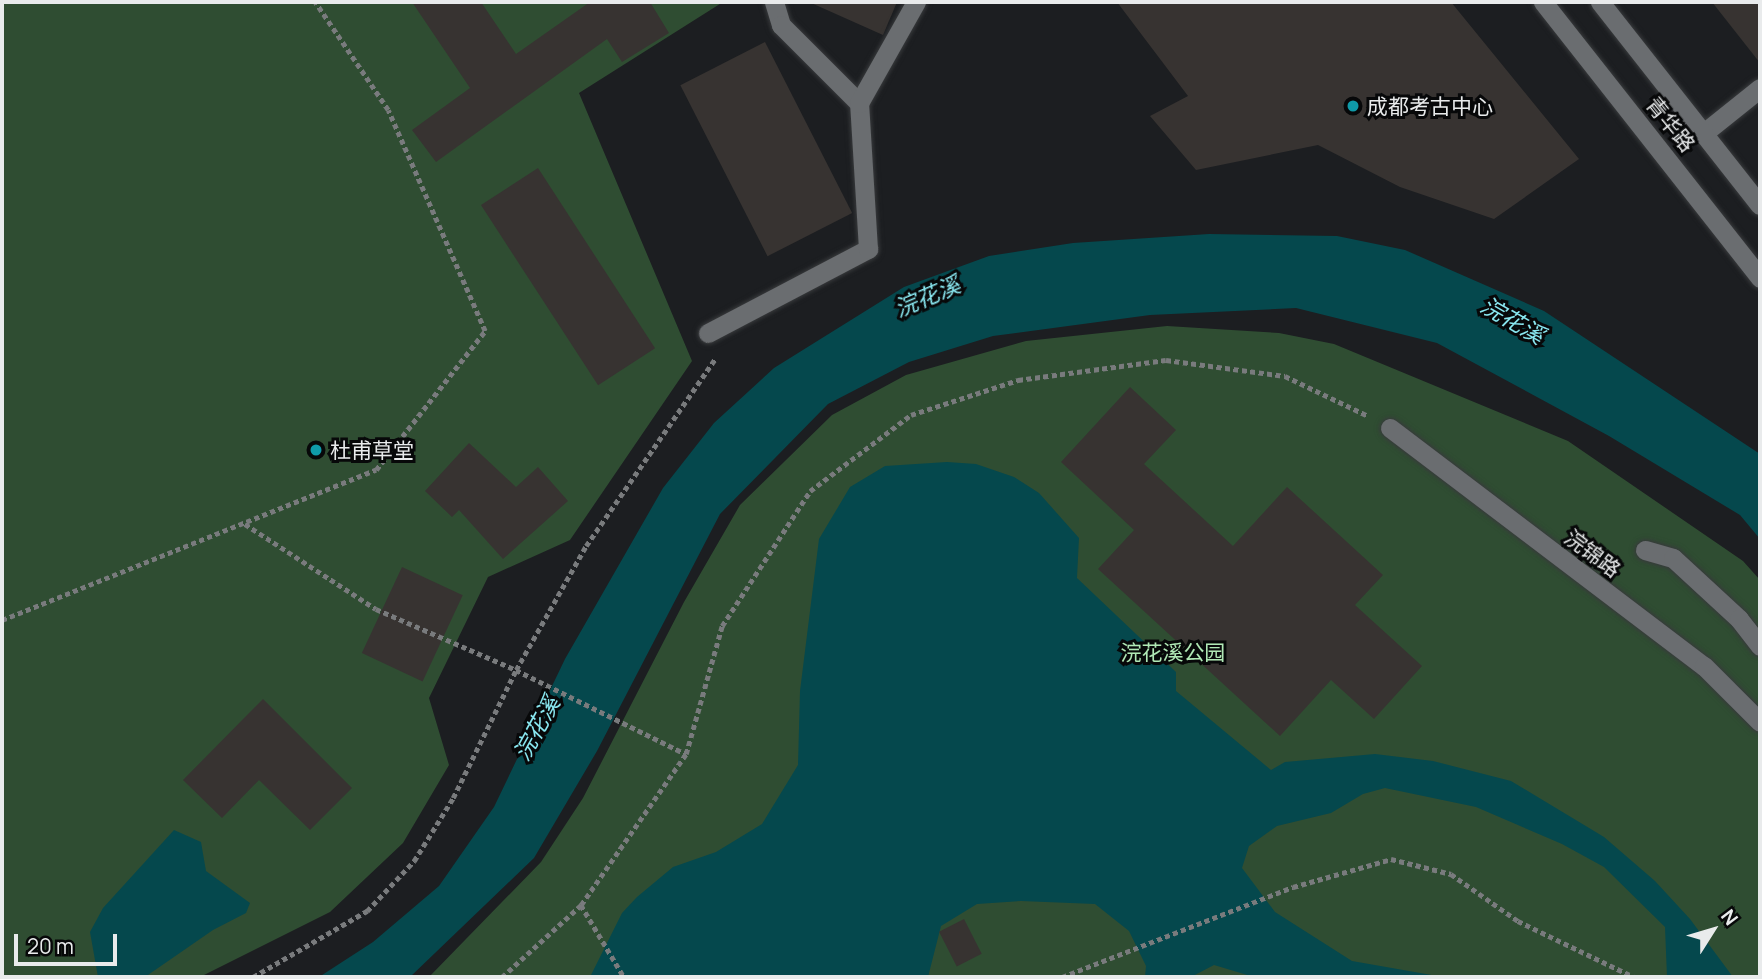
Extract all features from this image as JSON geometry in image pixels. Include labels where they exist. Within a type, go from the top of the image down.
[{"type":"main road","points":[[774,2],[781,25],[859,103]]},
{"type":"main road","points":[[708,333],[867,249],[859,103],[916,2]]},
{"type":"main road","name":"青华路","points":[[1543,2],[1760,278]]},
{"type":"main road","name":"青华路","points":[[1600,2],[1760,205]]},
{"type":"main road","points":[[1705,132],[1760,88]]},
{"type":"main road","name":"浣锦路","points":[[1391,428],[1704,666],[1760,722]]},
{"type":"main road","points":[[1645,550],[1673,558],[1739,619],[1760,646]]},
{"type":"path","points":[[2,620],[376,470],[485,331],[388,110],[315,2]]},
{"type":"path","points":[[253,977],[367,911],[414,861],[453,798],[516,670],[586,546],[722,350]]},
{"type":"path","points":[[502,977],[581,905],[686,754],[722,626],[810,491],[911,415],[1018,380],[1166,360],[1285,376],[1391,428]]},
{"type":"path","points":[[244,524],[376,609],[516,670],[686,754]]},
{"type":"path","points":[[1062,977],[1108,956],[1293,887],[1391,859],[1451,874],[1518,921],[1634,977]]},
{"type":"path","points":[[581,905],[624,977]]},
{"type":"green space","name":"杜甫草堂","points":[[2,2],[723,2],[579,93],[692,361],[570,540],[488,577],[429,698],[449,765],[403,843],[330,912],[200,977],[2,977]]},
{"type":"green space","name":"浣花溪公园","points":[[1167,326],[1279,333],[1334,344],[1568,441],[1743,561],[1760,580],[1760,977],[429,977],[541,862],[583,798],[684,602],[740,505],[832,415],[906,375],[1026,341]]},
{"type":"water","name":"浣花溪","points":[[1209,234],[1337,236],[1405,250],[1544,311],[1760,454],[1760,539],[1740,515],[1609,436],[1437,343],[1296,308],[1150,315],[993,336],[909,362],[828,404],[720,514],[597,751],[534,858],[410,977],[319,977],[373,942],[439,886],[494,807],[565,659],[663,488],[714,423],[774,368],[904,287],[989,256],[1073,243]]},
{"type":"water","points":[[947,462],[976,464],[1014,477],[1039,493],[1079,538],[1077,578],[1176,672],[1176,691],[1271,770],[1285,762],[1375,754],[1433,761],[1511,781],[1604,837],[1655,881],[1690,919],[1733,977],[1667,977],[1665,927],[1604,867],[1562,844],[1476,807],[1385,788],[1363,794],[1331,813],[1277,826],[1249,846],[1242,868],[1275,912],[1352,961],[1443,977],[1254,977],[1214,965],[1191,977],[1145,977],[1146,966],[1129,931],[1095,904],[1021,901],[977,904],[941,926],[928,977],[590,977],[622,913],[637,897],[673,867],[716,852],[762,824],[798,765],[800,691],[819,539],[850,487],[885,466]]},
{"type":"water","points":[[174,830],[201,842],[206,871],[250,903],[246,913],[213,930],[145,977],[98,977],[90,932],[103,908]]},
{"type":"building","points":[[412,2],[481,2],[516,54],[590,2],[650,2],[669,33],[622,62],[607,39],[436,162],[412,130],[470,88]]},
{"type":"building","points":[[809,2],[897,2],[883,35]]},
{"type":"building","name":"成都考古中心","points":[[1117,2],[1451,2],[1579,159],[1494,219],[1400,187],[1318,145],[1196,170],[1150,116],[1188,96]]},
{"type":"building","points":[[1712,2],[1760,2],[1760,63]]},
{"type":"building","points":[[765,42],[852,213],[768,256],[680,85]]},
{"type":"building","points":[[538,168],[655,348],[598,385],[481,205]]},
{"type":"building","points":[[1130,387],[1176,430],[1144,464],[1233,546],[1287,487],[1383,575],[1355,605],[1422,666],[1374,719],[1331,680],[1280,736],[1098,569],[1134,530],[1061,462]]},
{"type":"building","points":[[469,443],[516,487],[538,467],[568,501],[503,559],[459,510],[452,517],[425,491]]},
{"type":"building","points":[[402,567],[463,595],[423,681],[362,653]]},
{"type":"building","points":[[263,699],[352,788],[310,830],[259,780],[222,818],[183,780]]},
{"type":"building","points":[[964,919],[982,954],[957,966],[939,932]]},
{"type":"place","name":"成都考古中心","points":[[1353,106]]},
{"type":"place","name":"杜甫草堂","points":[[316,450]]}]
